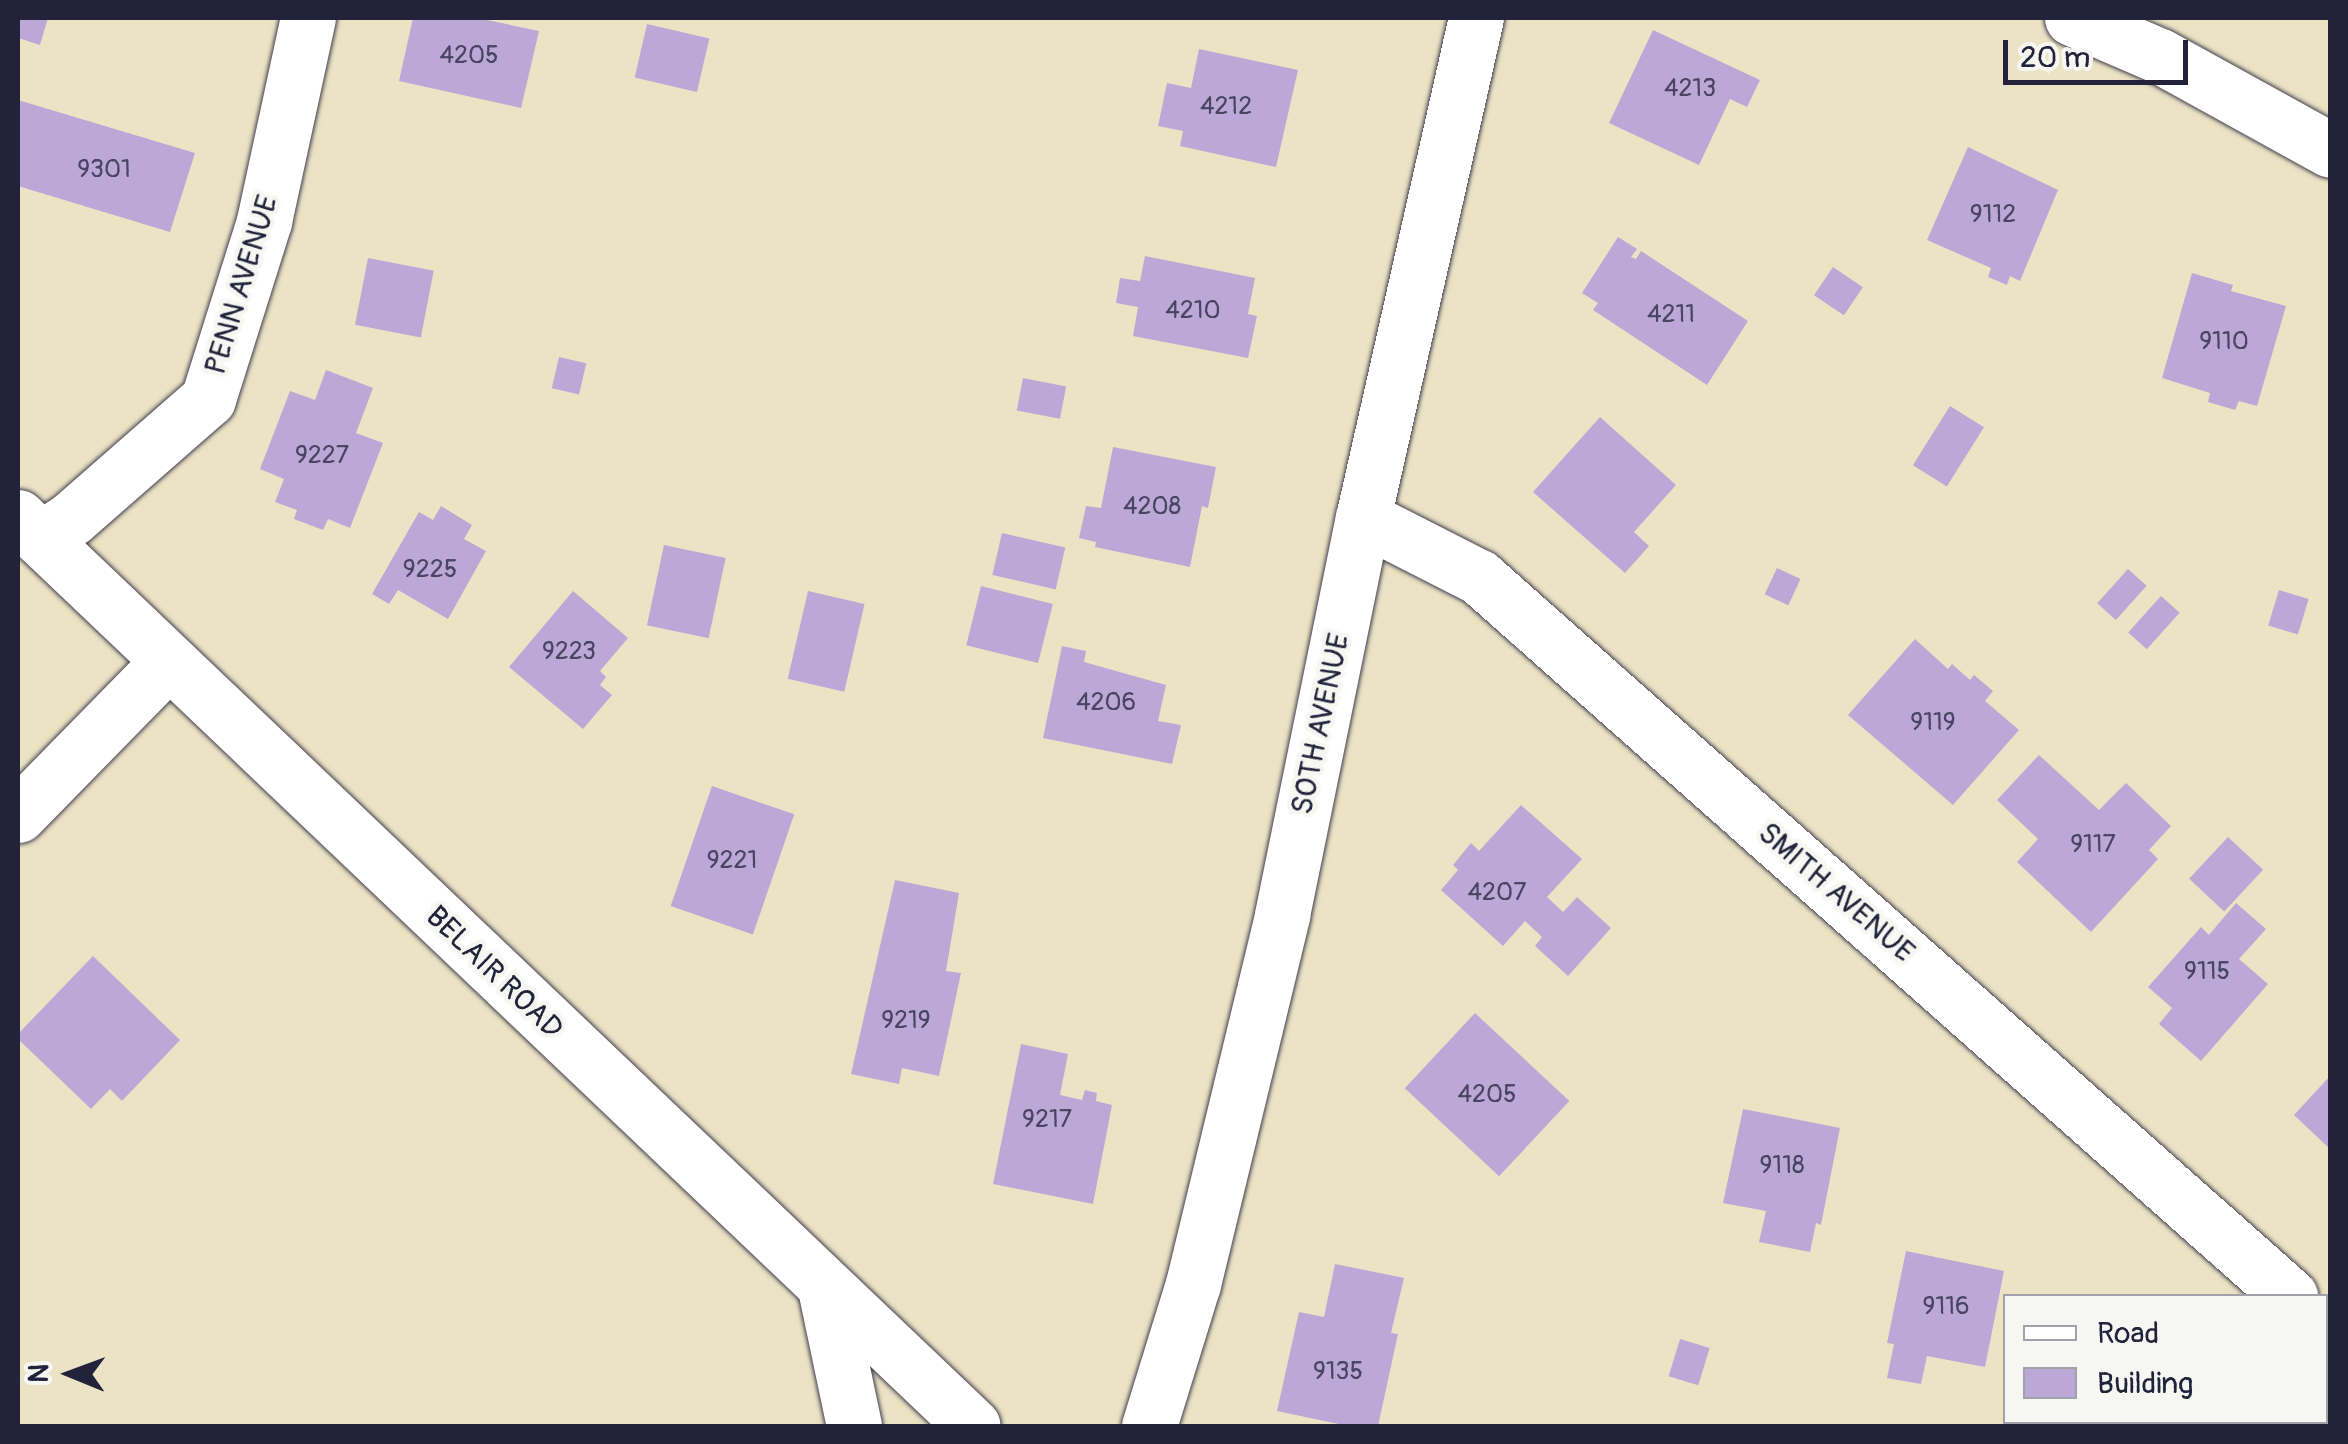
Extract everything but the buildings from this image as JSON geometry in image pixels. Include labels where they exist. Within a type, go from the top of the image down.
[{"type":"main road","name":"PENN AVENUE","points":[[29,528],[72,518],[208,399],[264,221],[308,18]]},
{"type":"main road","name":"SOTH AVENUE","points":[[1149,1426],[1193,1284],[1282,915],[1363,518],[1476,18]]},
{"type":"main road","points":[[2072,18],[2160,56],[2330,150]]},
{"type":"main road","name":"SMITH AVENUE","points":[[1363,518],[1479,577],[2288,1294]]},
{"type":"main road","name":"BELAIR ROAD","points":[[29,528],[973,1426]]},
{"type":"main road","points":[[18,815],[168,662]]},
{"type":"main road","points":[[825,1288],[854,1426]]}]
